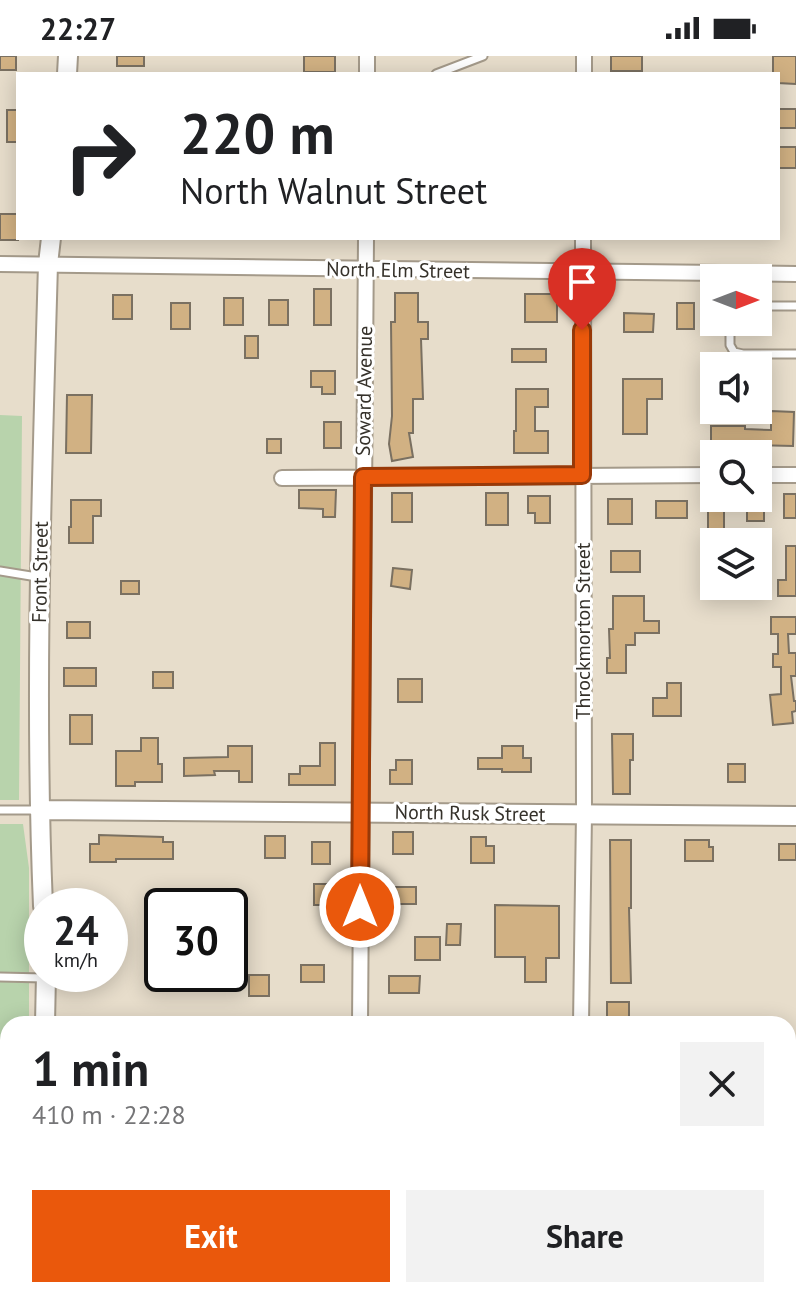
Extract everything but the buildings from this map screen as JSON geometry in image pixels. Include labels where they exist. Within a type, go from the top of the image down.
[{"type":"street","name":"Front Street","points":[[42,888],[39,810],[39,577],[51,240]]},
{"type":"street","name":"Soward Avenue","points":[[360,1016],[366,240]]},
{"type":"street","name":"Throckmorton Street","points":[[581,1016],[584,814],[583,240]]},
{"type":"street","name":"North Elm Street","points":[[0,264],[700,275]]},
{"type":"street","name":"North Elm Street","points":[[772,275],[796,274]]},
{"type":"street","points":[[282,478],[700,475]]},
{"type":"street","points":[[772,475],[796,475]]},
{"type":"street","name":"North Rusk Street","points":[[39,810],[796,816]]},
{"type":"street","points":[[45,1016],[46,992]]},
{"type":"lane","points":[[441,72],[483,56]]},
{"type":"lane","points":[[772,306],[796,306]]},
{"type":"lane","points":[[730,336],[734,352],[796,354]]},
{"type":"lane","points":[[0,571],[39,577]]},
{"type":"lane","name":"North Rusk Street","points":[[0,810],[39,810]]},
{"type":"lane","points":[[0,977],[24,976]]},
{"type":"green space","points":[[0,415],[22,416],[19,800],[0,800]]},
{"type":"green space","points":[[0,824],[23,824],[29,868],[29,888],[24,888],[24,992],[29,992],[29,1016],[0,1016]]},
{"type":"route","points":[[360,907],[363,477],[582,475],[582,330]]}]
